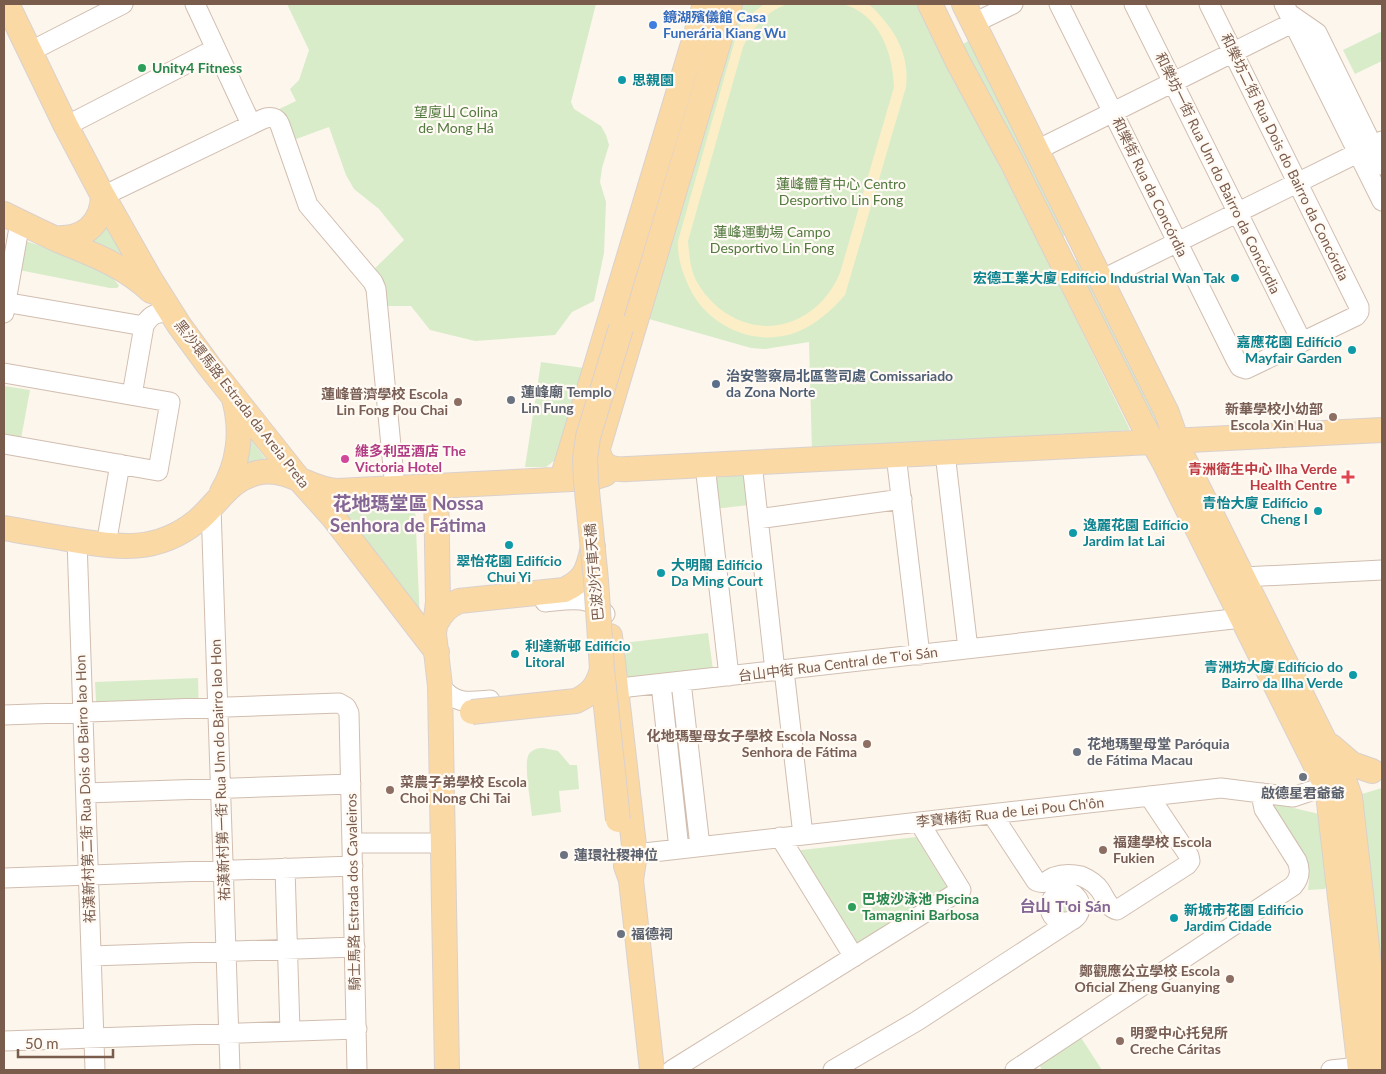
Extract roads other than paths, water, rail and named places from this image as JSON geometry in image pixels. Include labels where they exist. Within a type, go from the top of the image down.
[{"type":"main road","points":[[730,4],[598,448],[601,461],[611,469],[1382,430]]},
{"type":"main road","points":[[932,8],[943,18],[949,19],[968,12]]},
{"type":"main road","points":[[932,8],[956,60],[1012,162],[1238,609],[1269,650],[1323,738],[1343,758],[1352,764],[1377,771]]},
{"type":"main road","points":[[956,60],[956,48],[959,38],[965,29],[968,12]]},
{"type":"main road","points":[[968,12],[1167,413],[1181,453],[1240,572],[1269,650],[1335,783]]},
{"type":"main road","name":"黑沙環馬路 Estrada da Areia Preta","points":[[8,13],[31,52],[66,126],[103,196],[150,280],[158,311],[209,366],[298,478],[436,636]]},
{"type":"main road","points":[[702,14],[704,21],[710,20],[718,23],[722,30]]},
{"type":"main road","points":[[559,480],[634,243],[702,14]]},
{"type":"main road","points":[[674,111],[676,116],[682,120],[691,120],[697,117]]},
{"type":"main road","points":[[649,194],[652,200],[658,203],[672,200]]},
{"type":"main road","points":[[54,238],[76,236],[90,228],[100,215],[103,196]]},
{"type":"main road","points":[[12,218],[122,268],[139,279],[158,311]]},
{"type":"main road","points":[[1051,241],[1063,241],[1069,238],[1076,229]]},
{"type":"main road","points":[[621,328],[634,243]]},
{"type":"main road","points":[[621,328],[658,249]]},
{"type":"main road","name":"巴波沙行車天橋","points":[[621,328],[588,437],[585,459],[602,669],[618,820],[622,855],[631,880]]},
{"type":"main road","points":[[215,503],[232,473],[239,445],[238,417],[234,398]]},
{"type":"main road","points":[[4,528],[106,545],[138,546],[166,539],[191,525],[233,483],[252,474],[267,472],[278,472],[298,478],[322,489],[348,491],[592,478],[618,470]]},
{"type":"main road","points":[[592,478],[635,854],[631,880],[652,1070]]},
{"type":"main road","points":[[436,486],[438,602],[436,636],[440,686],[447,1070]]},
{"type":"main road","points":[[333,517],[331,508],[334,499],[339,494],[348,491]]},
{"type":"main road","points":[[436,636],[442,614],[450,606],[460,601],[564,590],[574,586],[582,579],[588,569],[593,547]]},
{"type":"main road","points":[[1238,609],[1240,572]]},
{"type":"main road","points":[[440,686],[444,696],[451,704],[461,710],[472,712],[576,701],[586,697],[594,689],[602,669]]},
{"type":"main road","points":[[1323,738],[1335,783],[1328,794],[1351,902],[1368,958],[1363,974],[1362,990],[1370,1050],[1366,1069]]},
{"type":"main road","name":"李寶椿街 Rua de Lei Pou Ch'ôn","points":[[1335,783],[1377,771]]},
{"type":"main road","points":[[1351,902],[1366,1069]]},
{"type":"street","points":[[31,52],[123,4]]},
{"type":"street","points":[[194,4],[251,124]]},
{"type":"street","points":[[968,12],[1013,4]]},
{"type":"street","name":"和樂街 Rua da Concórdia","points":[[1059,4],[1236,360],[1243,368],[1248,368],[1302,342]]},
{"type":"street","name":"和樂坊一街 Rua Um do Bairro da Concórdia","points":[[1134,4],[1302,342]]},
{"type":"street","name":"和樂坊二街 Rua Dois do Bairro da Concórdia","points":[[1209,4],[1358,304],[1359,312],[1356,316],[1302,342]]},
{"type":"street","points":[[1036,150],[1233,52],[1289,14],[1382,165]]},
{"type":"street","points":[[66,126],[215,49]]},
{"type":"street","points":[[103,196],[251,124],[266,118],[273,118],[280,125],[308,205],[373,282],[376,289],[394,488]]},
{"type":"street","points":[[1101,280],[1371,146]]},
{"type":"street","points":[[1371,146],[1382,201]]},
{"type":"street","points":[[12,218],[4,305],[158,311],[132,396]]},
{"type":"street","points":[[4,373],[170,402],[158,471],[4,444]]},
{"type":"street","points":[[945,453],[968,649]]},
{"type":"street","points":[[896,455],[920,654]]},
{"type":"street","points":[[752,463],[758,519],[803,835]]},
{"type":"street","points":[[106,545],[120,464]]},
{"type":"street","points":[[705,465],[729,676]]},
{"type":"street","points":[[758,519],[902,499]]},
{"type":"street","name":"祐漢新村第一街 Rua Um do Bairro Iao Hon","points":[[215,503],[220,788],[230,1070]]},
{"type":"street","name":"祐漢新村第二街 Rua Dois do Bairro Iao Hon","points":[[77,540],[95,1070]]},
{"type":"street","points":[[1240,572],[1382,570]]},
{"type":"street","points":[[436,636],[440,624],[448,616],[458,612],[579,599],[591,602],[601,608],[608,618]]},
{"type":"street","name":"台山中街 Rua Central de T'oi Sán","points":[[440,686],[456,700],[467,702],[572,691],[616,689],[1211,622],[1222,615],[1238,609]]},
{"type":"street","points":[[681,682],[700,846]]},
{"type":"street","points":[[661,684],[680,849]]},
{"type":"street","name":"騎士馬路 Estrada dos Cavaleiros","points":[[218,708],[339,704],[346,707],[349,713],[358,1070]]},
{"type":"street","points":[[4,715],[218,708]]},
{"type":"street","name":"李寶椿街 Rua de Lei Pou Ch'ôn","points":[[635,854],[1221,788],[1293,797],[1335,783]]},
{"type":"street","points":[[86,793],[351,784]]},
{"type":"street","points":[[1015,1070],[1293,886],[1300,874],[1300,867],[1264,809],[1263,794]]},
{"type":"street","points":[[1056,886],[1054,877],[1068,874],[1090,880],[1099,888],[1111,907],[1117,910],[1187,865],[1190,861],[1189,856],[1149,796]]},
{"type":"street","points":[[849,1070],[917,1021],[1072,920],[1078,914],[1079,900],[1073,894],[1056,886],[1039,883],[1033,879],[992,814]]},
{"type":"street","points":[[672,1070],[961,890],[919,822]]},
{"type":"street","points":[[780,838],[854,957]]},
{"type":"street","points":[[352,844],[442,842]]},
{"type":"street","points":[[4,878],[353,866]]},
{"type":"street","points":[[285,868],[290,1031]]},
{"type":"street","points":[[91,956],[355,947]]},
{"type":"street","points":[[833,1070],[917,1021]]},
{"type":"street","points":[[4,1040],[356,1029]]},
{"type":"street","points":[[1332,1070],[1366,1069]]},
{"type":"place","name":"鏡湖殯儀館 Casa Funerária Kiang Wu","points":[[653,25]]},
{"type":"place","name":"Unity4 Fitness","points":[[142,68]]},
{"type":"place","name":"思親園","points":[[622,80]]},
{"type":"place","name":"宏德工業大廈 Edifício Industrial Wan Tak","points":[[1235,278]]},
{"type":"place","name":"嘉應花園 Edifício Mayfair Garden","points":[[1352,350]]},
{"type":"place","name":"治安警察局北區警司處 Comissariado da Zona Norte","points":[[716,384]]},
{"type":"place","name":"蓮峰廟 Templo Lin Fung","points":[[511,400]]},
{"type":"place","name":"蓮峰普濟學校 Escola Lin Fong Pou Chai","points":[[458,402]]},
{"type":"place","name":"新華學校小幼部 Escola Xin Hua","points":[[1333,417]]},
{"type":"place","name":"維多利亞酒店 The Victoria Hotel","points":[[345,459]]},
{"type":"place","name":"青洲衛生中心 llha Verde Health Centre","points":[[1348,477]]},
{"type":"place","name":"青怡大廈 Edifício Cheng I","points":[[1318,511]]},
{"type":"place","name":"逸麗花園 Edifício Jardim Iat Lai","points":[[1073,533]]},
{"type":"place","name":"翠怡花園 Edifício Chui Yi","points":[[509,545]]},
{"type":"place","name":"大明閣 Edifício Da Ming Court","points":[[661,573]]},
{"type":"place","name":"利達新邨 Edifício Litoral","points":[[515,654]]},
{"type":"place","name":"青洲坊大廈 Edifício do Bairro da Ilha Verde","points":[[1353,675]]},
{"type":"place","name":"化地瑪聖母女子學校 Escola Nossa Senhora de Fátima","points":[[867,744]]},
{"type":"place","name":"花地瑪聖母堂 Paróquia de Fátima Macau","points":[[1077,752]]},
{"type":"place","name":"啟德星君爺爺","points":[[1303,777]]},
{"type":"place","name":"菜農子弟學校 Escola Choi Nong Chi Tai","points":[[390,790]]},
{"type":"place","name":"福建學校 Escola Fukien","points":[[1103,850]]},
{"type":"place","name":"蓮環社稷神位","points":[[564,855]]},
{"type":"place","name":"巴坡沙泳池 Piscina Tamagnini Barbosa","points":[[852,907]]},
{"type":"place","name":"新城市花園 Edifício Jardim Cidade","points":[[1174,918]]},
{"type":"place","name":"福德祠","points":[[621,934]]},
{"type":"place","name":"鄭觀應公立學校 Escola Oficial Zheng Guanying","points":[[1230,979]]},
{"type":"place","name":"明愛中心托兒所 Creche Cáritas","points":[[1120,1041]]},
{"type":"district","name":"花地瑪堂區 Nossa Senhora de Fátima","points":[[408,514]]},
{"type":"district","name":"台山 T'oi Sán","points":[[1065,906]]},
{"type":"park label","name":"望廈山 Colina de Mong Há","points":[[456,120]]},
{"type":"park label","name":"蓮峰體育中心 Centro Desportivo Lin Fong","points":[[841,192]]},
{"type":"park label","name":"蓮峰運動場 Campo Desportivo Lin Fong","points":[[772,240]]}]
